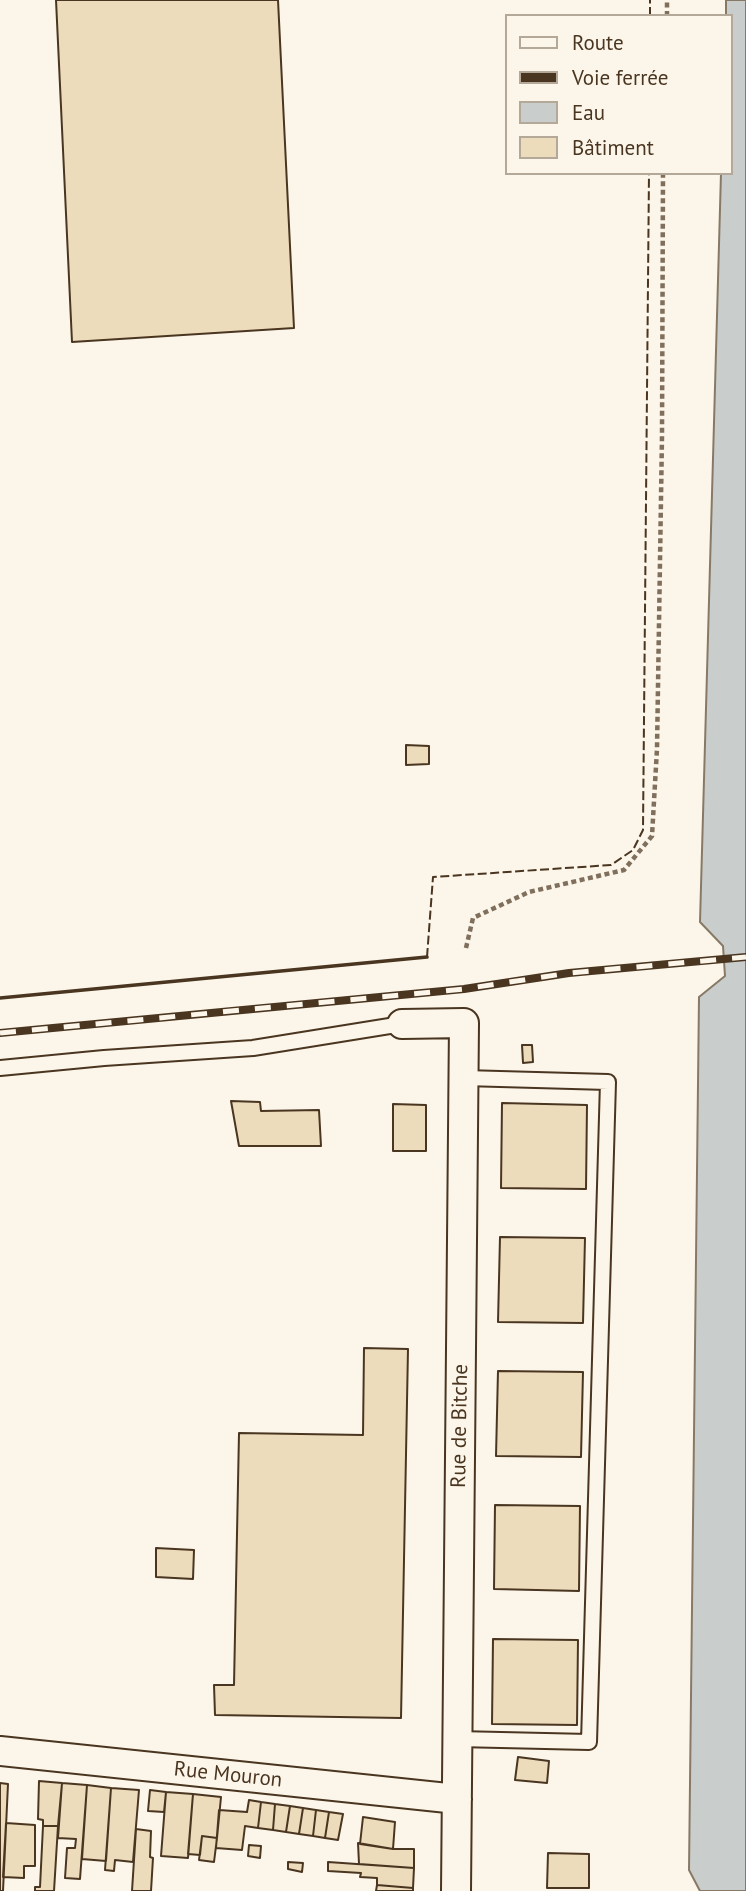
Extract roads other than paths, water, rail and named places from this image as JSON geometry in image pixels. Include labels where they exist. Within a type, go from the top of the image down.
[{"type":"street","name":"Rue de Bitche","points":[[402,1024],[464,1024],[456,1891]]},
{"type":"street","name":"Rue Mouron","points":[[0,1751],[457,1799]]},
{"type":"lane","points":[[0,1068],[253,1048],[402,1024]]},
{"type":"lane","points":[[457,1739],[589,1742],[608,1082],[464,1078]]},
{"type":"water","points":[[726,0],[746,0],[746,1891],[700,1891],[689,1870],[699,997],[725,976],[723,946],[700,922],[721,175],[732,175],[732,14],[726,14]]},
{"type":"railway","points":[[0,1033],[464,989],[569,973],[746,957]]}]
